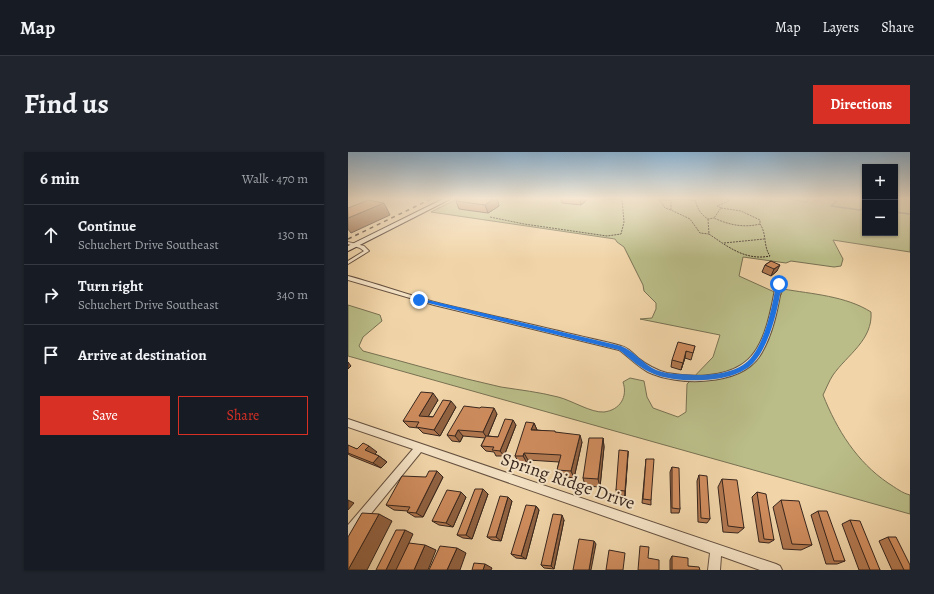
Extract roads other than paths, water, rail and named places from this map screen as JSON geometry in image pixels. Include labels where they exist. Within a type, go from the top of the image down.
[{"type":"main road","points":[[348,248],[409,219]]},
{"type":"street","points":[[348,243],[366,249],[367,251],[348,264]]},
{"type":"street","points":[[348,278],[430,303],[621,348],[643,366],[656,372],[673,377],[691,378],[724,376],[740,369],[752,361],[766,336],[779,284]]},
{"type":"street","name":"Spring Ridge Drive","points":[[348,423],[776,570]]},
{"type":"street","points":[[348,533],[419,448]]},
{"type":"street","points":[[714,570],[716,549]]},
{"type":"railway","points":[[348,239],[391,219]]}]
